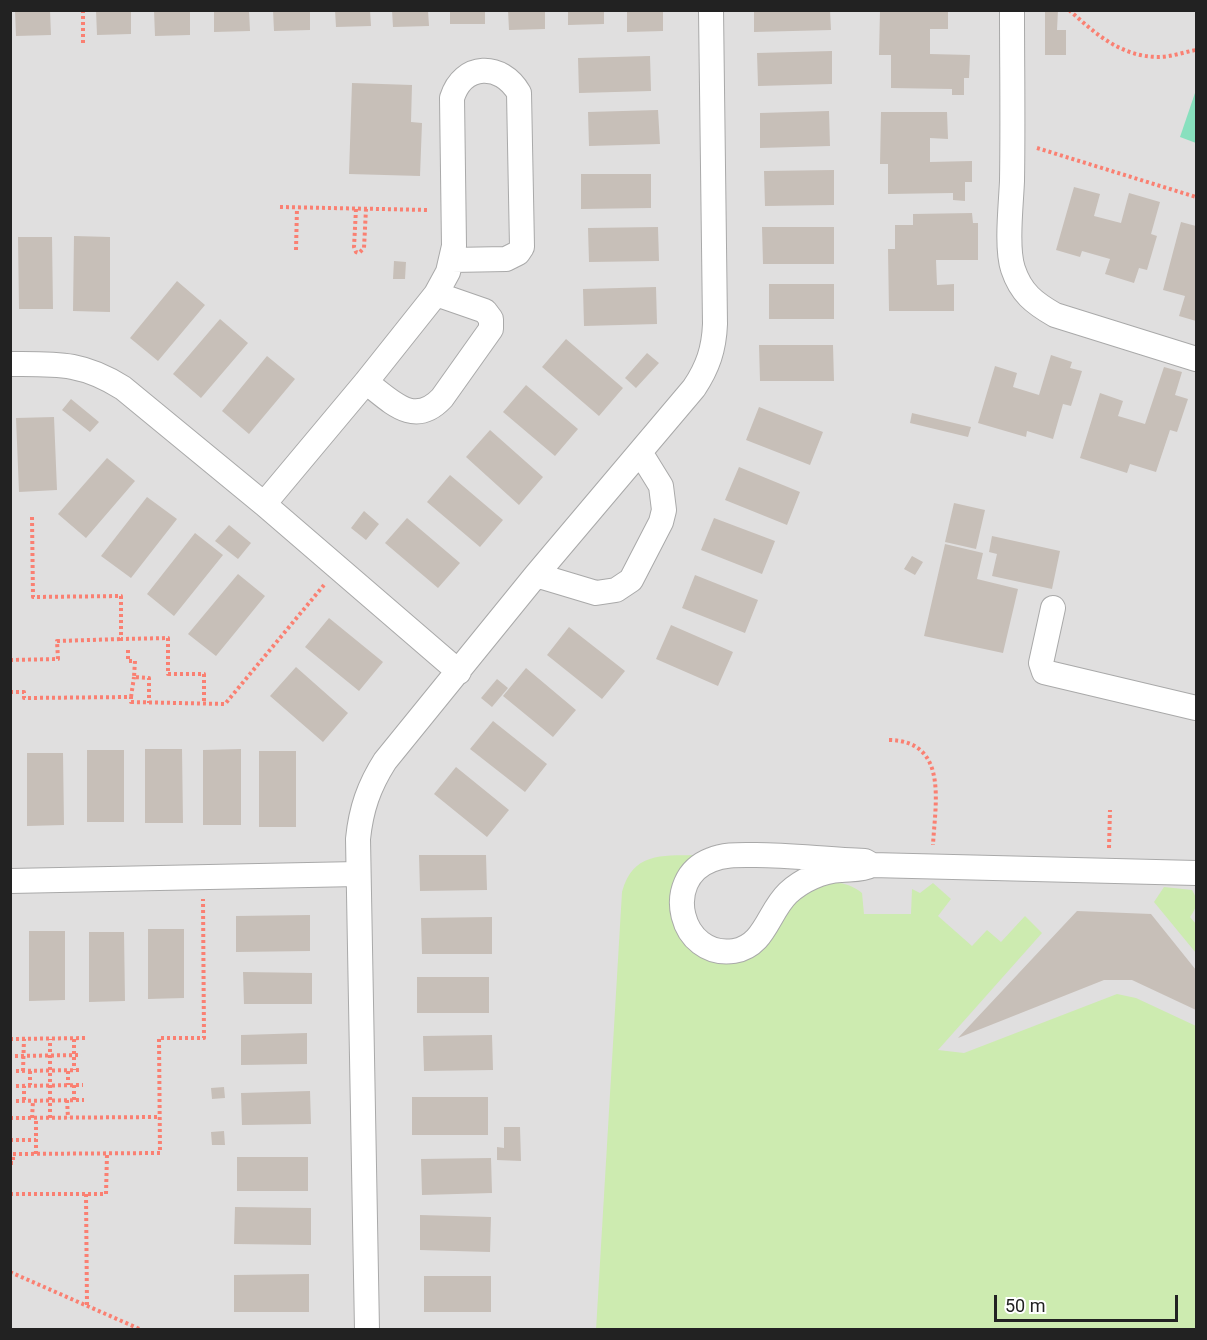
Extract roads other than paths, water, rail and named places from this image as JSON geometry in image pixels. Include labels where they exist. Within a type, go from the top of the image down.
[{"type":"street","points":[[367,1329],[357,839],[365,798],[385,761],[536,575],[699,381],[710,358],[714,341],[711,10]]},
{"type":"street","points":[[1012,10],[1010,244],[1012,267],[1020,287],[1035,304],[1055,315],[1197,358]]},
{"type":"street","points":[[264,504],[436,294],[448,272],[454,246],[452,98],[456,86],[464,77],[475,71],[492,71],[513,82],[521,105],[522,247],[518,253],[506,259],[452,260]]},
{"type":"street","points":[[366,382],[408,411],[427,410],[442,398],[492,329],[491,319],[485,311],[436,294]]},
{"type":"street","points":[[10,364],[67,365],[86,369],[123,388],[264,504],[459,672]]},
{"type":"street","points":[[536,575],[596,592],[616,590],[632,580],[661,522],[664,510],[661,486],[640,452]]},
{"type":"street","points":[[1053,608],[1041,663],[1044,672],[1197,708]]},
{"type":"street","points":[[872,865],[864,861],[792,856],[719,856],[697,868],[688,878],[682,891],[683,918],[701,943],[718,950],[737,950],[756,940],[764,932],[778,904],[800,884],[826,872],[872,865],[1197,873]]},
{"type":"street","points":[[10,881],[358,874]]}]
